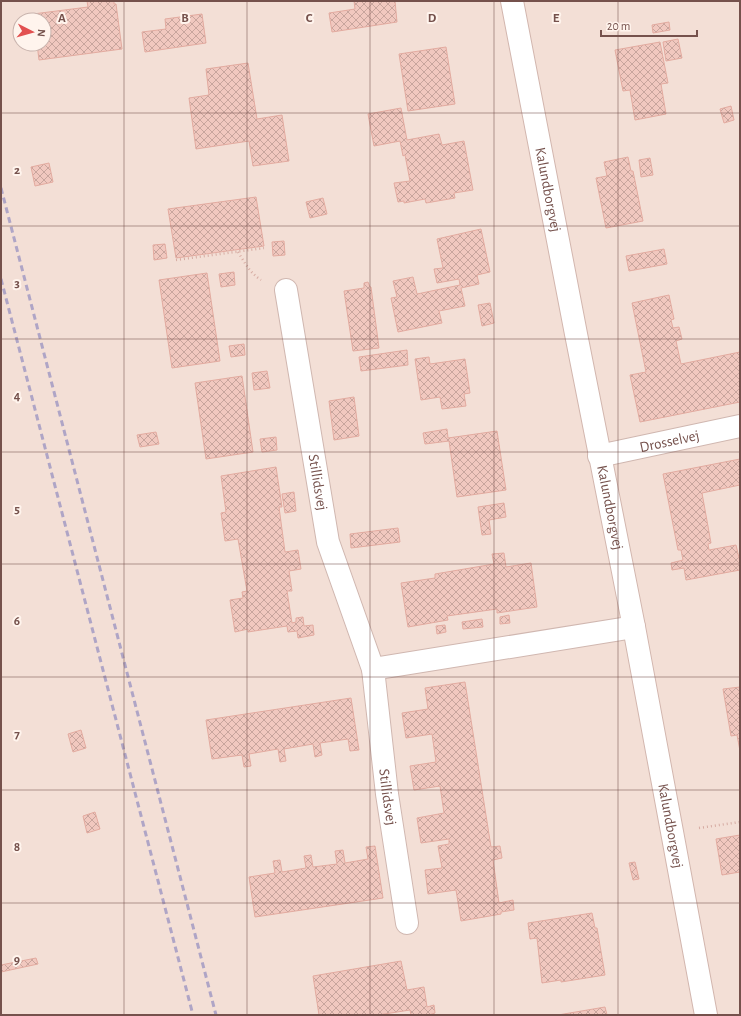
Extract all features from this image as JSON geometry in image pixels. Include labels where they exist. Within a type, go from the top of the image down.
[{"type":"street","name":"Kalundborgvej","points":[[512,1],[599,456],[634,627],[706,1015]]},
{"type":"street","name":"Stillidsvej","points":[[286,290],[328,542],[373,670],[387,794],[407,923]]},
{"type":"street","name":"Drosselvej","points":[[599,456],[740,426]]},
{"type":"street","points":[[373,670],[634,627]]},
{"type":"path","points":[[176,260],[264,248]]},
{"type":"path","points":[[238,252],[254,275],[286,290]]},
{"type":"path","points":[[672,832],[740,822]]},
{"type":"shaded area","points":[[1,1],[740,1],[740,1015],[1,1015]]},
{"type":"building","points":[[87,1],[114,1],[114,4],[116,4],[122,49],[39,60],[38,52],[52,52],[52,12],[49,12],[88,7]]},
{"type":"building","points":[[354,1],[395,1],[397,22],[332,32],[329,13],[355,9]]},
{"type":"building","points":[[202,14],[206,43],[145,52],[142,32],[166,29],[165,19]]},
{"type":"building","points":[[669,22],[670,30],[653,33],[652,25]]},
{"type":"building","points":[[678,39],[682,58],[666,61],[663,42]]},
{"type":"building","points":[[660,42],[668,83],[661,84],[666,114],[635,120],[630,90],[623,91],[615,50]]},
{"type":"building","points":[[446,47],[455,104],[408,111],[399,54]]},
{"type":"building","points":[[248,63],[257,119],[282,115],[289,161],[253,166],[249,141],[196,149],[189,98],[209,95],[206,69]]},
{"type":"building","points":[[731,106],[734,120],[724,123],[720,109]]},
{"type":"building","points":[[401,108],[407,140],[439,134],[442,145],[464,141],[473,190],[454,193],[455,198],[426,203],[425,199],[404,203],[404,201],[398,202],[394,183],[410,181],[405,155],[403,156],[400,141],[374,146],[368,114]]},
{"type":"building","points":[[628,157],[631,171],[633,171],[643,221],[606,228],[596,178],[607,176],[604,162]]},
{"type":"building","points":[[650,158],[653,175],[641,177],[639,160]]},
{"type":"building","points":[[49,163],[53,182],[35,186],[31,167]]},
{"type":"building","points":[[256,197],[264,246],[176,258],[168,209]]},
{"type":"building","points":[[323,198],[327,214],[310,218],[306,202]]},
{"type":"building","points":[[481,229],[490,272],[477,275],[479,284],[461,288],[465,306],[439,311],[442,323],[398,332],[391,298],[397,297],[393,281],[413,277],[417,294],[460,285],[459,279],[437,283],[434,269],[443,268],[437,239]]},
{"type":"building","points":[[284,241],[285,255],[273,256],[272,242]]},
{"type":"building","points":[[165,244],[167,258],[154,260],[153,245]]},
{"type":"building","points":[[664,249],[667,264],[629,271],[626,256]]},
{"type":"building","points":[[234,272],[235,285],[221,287],[219,274]]},
{"type":"building","points":[[207,273],[220,361],[172,368],[159,280]]},
{"type":"building","points":[[368,282],[371,287],[379,348],[353,351],[344,291],[364,288],[364,283]]},
{"type":"building","points":[[669,295],[674,319],[671,320],[673,328],[679,327],[682,339],[676,341],[681,364],[740,352],[740,402],[640,422],[630,375],[646,372],[632,303]]},
{"type":"building","points":[[490,303],[494,323],[482,326],[478,305]]},
{"type":"building","points":[[244,344],[245,355],[231,357],[229,346]]},
{"type":"building","points":[[407,350],[408,365],[361,371],[359,357]]},
{"type":"building","points":[[429,357],[430,364],[465,359],[470,393],[464,394],[466,406],[442,409],[440,397],[421,400],[415,359]]},
{"type":"building","points":[[267,371],[270,388],[254,390],[252,373]]},
{"type":"building","points":[[242,376],[253,452],[206,459],[195,383]]},
{"type":"building","points":[[354,397],[359,436],[334,440],[329,401]]},
{"type":"building","points":[[447,429],[448,438],[497,431],[506,490],[457,497],[449,441],[425,444],[423,433]]},
{"type":"building","points":[[156,432],[159,444],[140,447],[137,435]]},
{"type":"building","points":[[276,437],[277,450],[262,452],[260,439]]},
{"type":"building","points":[[740,459],[740,485],[702,493],[711,543],[708,544],[709,550],[736,545],[740,562],[740,570],[686,580],[684,568],[672,570],[671,563],[683,560],[681,550],[678,550],[663,474]]},
{"type":"building","points":[[276,467],[282,507],[279,507],[285,552],[298,550],[301,569],[289,571],[292,591],[287,591],[292,623],[296,622],[296,618],[303,617],[304,626],[313,625],[314,635],[298,638],[297,631],[288,632],[287,626],[248,632],[248,629],[235,632],[230,600],[243,598],[242,592],[247,591],[238,539],[225,541],[221,513],[226,512],[221,476]]},
{"type":"building","points":[[294,492],[296,511],[285,513],[282,494]]},
{"type":"building","points":[[504,503],[506,517],[489,520],[491,534],[482,535],[478,507]]},
{"type":"building","points":[[398,528],[400,542],[351,548],[350,534]]},
{"type":"building","points":[[504,553],[506,567],[531,563],[537,607],[497,613],[497,609],[447,616],[448,620],[408,627],[401,583],[435,578],[435,574],[494,564],[492,554]]},
{"type":"building","points":[[509,615],[510,623],[500,624],[500,617]]},
{"type":"building","points":[[482,619],[483,627],[463,629],[462,622]]},
{"type":"building","points":[[445,625],[446,632],[437,634],[436,626]]},
{"type":"building","points":[[465,682],[491,847],[500,846],[502,858],[493,860],[499,903],[513,900],[514,910],[501,912],[501,914],[461,921],[456,890],[428,894],[425,870],[442,868],[438,846],[449,844],[449,839],[421,843],[417,818],[444,813],[440,786],[414,790],[410,766],[436,762],[432,734],[406,738],[402,713],[428,709],[425,688]]},
{"type":"building","points":[[740,687],[740,751],[737,735],[731,736],[723,689]]},
{"type":"building","points":[[351,698],[359,750],[350,751],[348,739],[320,743],[322,755],[315,757],[313,744],[284,749],[286,761],[280,762],[278,749],[249,754],[251,766],[244,767],[242,755],[212,759],[206,720]]},
{"type":"building","points":[[81,730],[86,748],[73,752],[68,734]]},
{"type":"building","points":[[95,812],[100,829],[87,833],[83,816]]},
{"type":"building","points":[[740,835],[740,872],[722,875],[716,839]]},
{"type":"building","points":[[375,846],[383,898],[255,917],[249,877],[275,873],[273,861],[280,860],[282,872],[306,868],[304,856],[311,855],[313,867],[337,864],[335,851],[343,850],[345,863],[368,859],[366,847]]},
{"type":"building","points":[[635,862],[639,879],[633,880],[629,863]]},
{"type":"building","points":[[592,913],[595,928],[597,928],[605,975],[561,982],[561,980],[542,983],[537,938],[530,939],[528,923]]},
{"type":"building","points":[[36,958],[38,964],[1,972],[1,965]]},
{"type":"building","points":[[401,961],[407,990],[424,987],[427,1007],[434,1005],[435,1013],[429,1015],[411,1015],[410,1010],[378,1015],[319,1015],[313,976]]},
{"type":"building","points":[[605,1007],[607,1015],[558,1015]]},
{"type":"railway","points":[[1,188],[216,1015]]},
{"type":"railway","points":[[1,279],[193,1015]]}]
